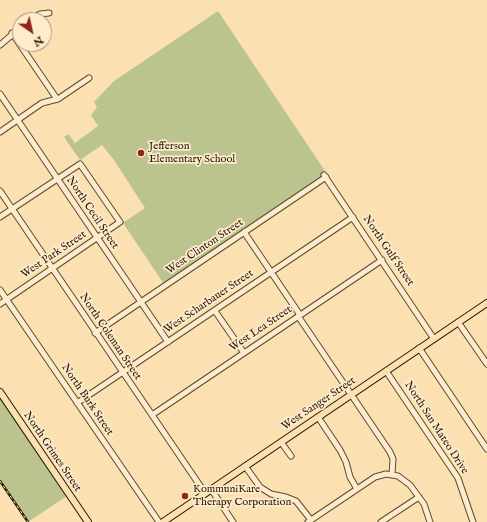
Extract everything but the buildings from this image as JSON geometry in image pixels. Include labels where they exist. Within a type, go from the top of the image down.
[{"type":"main road","name":"West Sanger Street","points":[[163,522],[487,303]]},
{"type":"main road","name":"North Grimes Street","points":[[0,392],[88,522]]},
{"type":"street","points":[[0,45],[12,33]]},
{"type":"street","points":[[25,52],[57,99]]},
{"type":"street","points":[[0,132],[42,103],[57,99],[90,78]]},
{"type":"street","name":"North Cecil Street","points":[[0,94],[168,342]]},
{"type":"street","name":"West Park Street","points":[[0,304],[120,222],[80,164],[57,179]]},
{"type":"street","name":"North Gulf Street","points":[[325,176],[434,339]]},
{"type":"street","name":"West Clinton Street","points":[[95,332],[325,176]]},
{"type":"street","points":[[0,218],[57,179]]},
{"type":"street","name":"North Coleman Street","points":[[0,191],[205,493]]},
{"type":"street","name":"West Scharbauer Street","points":[[77,403],[353,217]]},
{"type":"street","points":[[244,232],[390,452],[393,459],[392,474]]},
{"type":"street","name":"West Lea Street","points":[[152,415],[382,260]]},
{"type":"street","name":"North Burk Street","points":[[0,290],[159,522]]},
{"type":"street","points":[[215,311],[244,353]]},
{"type":"street","points":[[458,322],[487,364]]},
{"type":"street","points":[[420,348],[487,449]]},
{"type":"street","name":"North San Mateo Drive","points":[[386,371],[458,478],[473,522]]},
{"type":"street","points":[[318,417],[340,450],[346,462],[350,477],[357,489]]},
{"type":"street","points":[[281,442],[291,456]]},
{"type":"street","points":[[245,466],[260,487],[271,494],[296,501],[302,507],[310,521],[376,477],[380,475],[392,474],[406,481],[419,497],[427,511],[430,522]]},
{"type":"street","points":[[211,489],[233,522]]},
{"type":"street","points":[[381,522],[419,497]]},
{"type":"green space","points":[[218,11],[327,174],[164,284],[123,223],[145,208],[114,160],[102,145],[80,160],[64,137],[68,134],[75,143],[98,126],[91,115],[97,107],[94,102],[114,81]]},
{"type":"green space","points":[[0,398],[67,496],[28,522],[0,481]]},
{"type":"railway","points":[[0,481],[28,522]]},
{"type":"place","name":"Jefferson Elementary School","points":[[141,153]]},
{"type":"place","name":"KommuniKare Therapy Corporation","points":[[185,496]]}]
